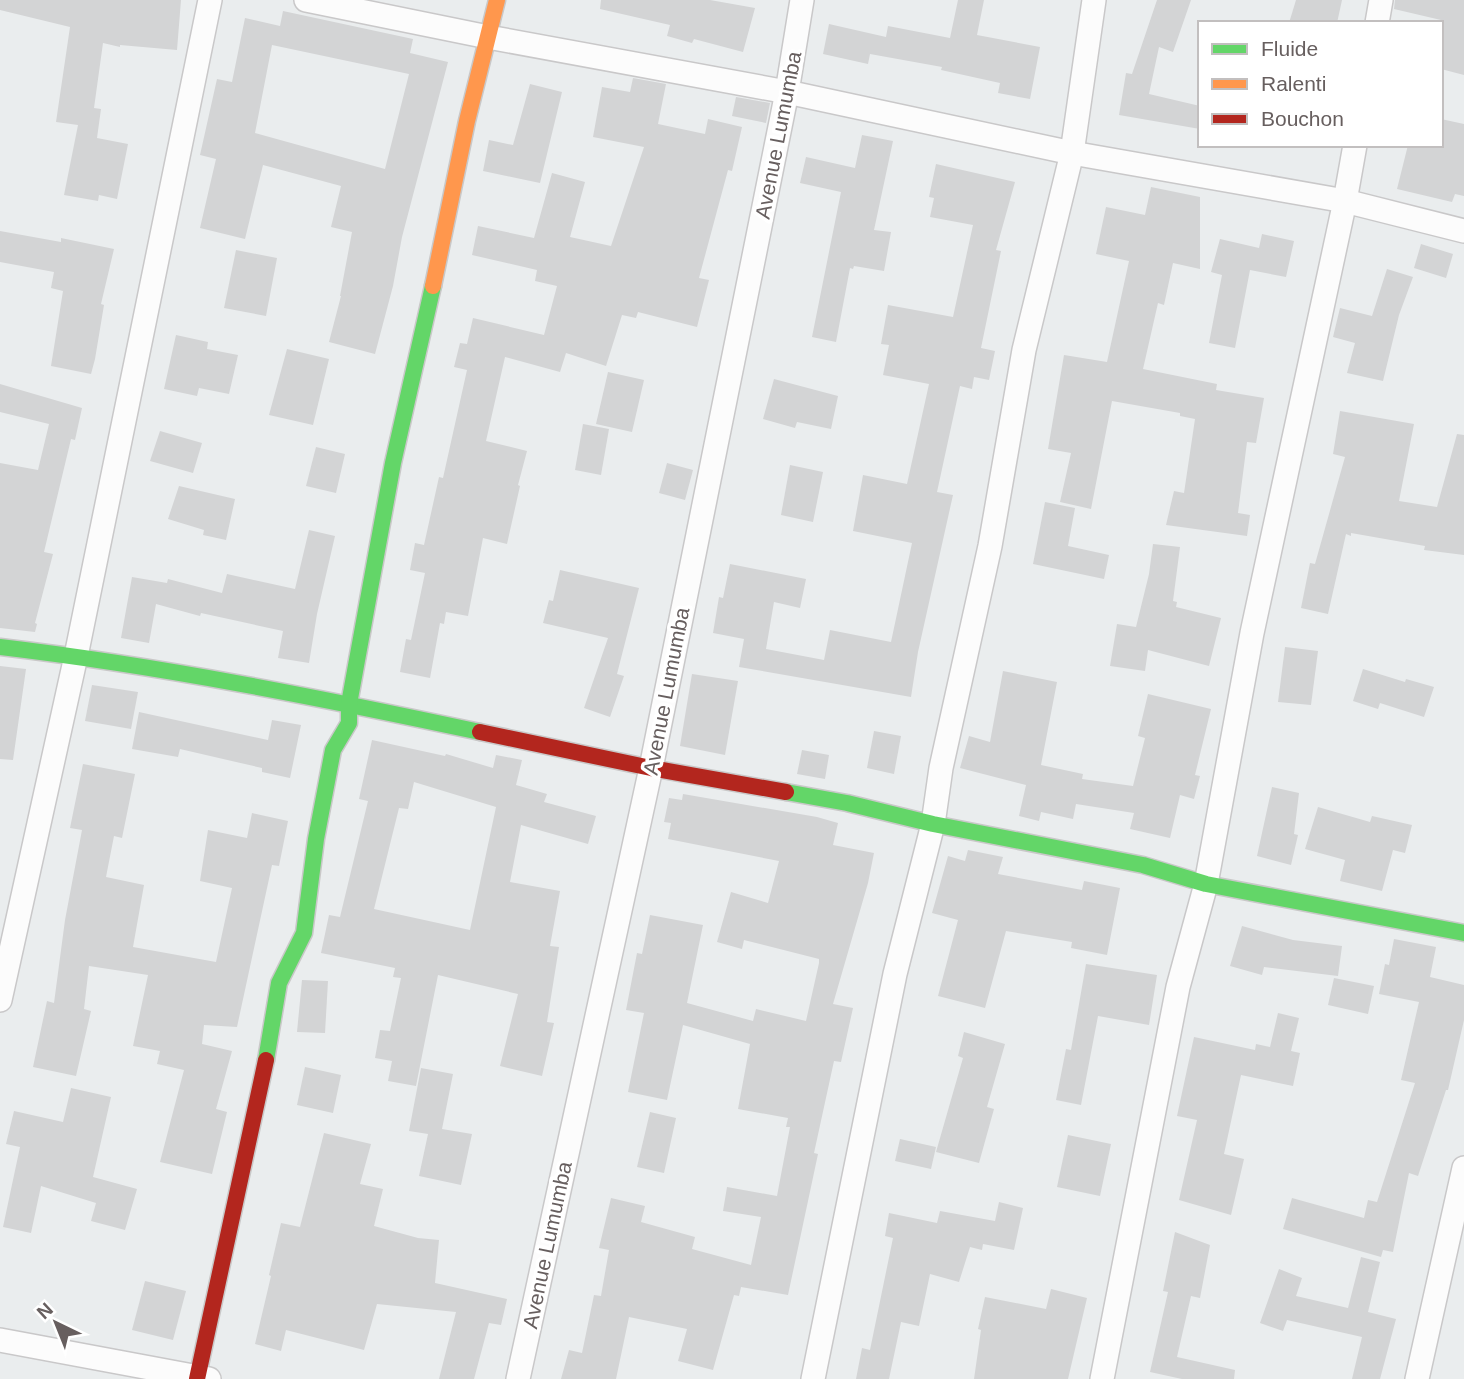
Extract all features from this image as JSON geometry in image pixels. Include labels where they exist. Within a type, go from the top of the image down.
[{"type":"street","points":[[0,1000],[76,656],[210,0]]},
{"type":"street","points":[[306,0],[488,37],[787,92],[1072,153],[1345,201],[1464,230]]},
{"type":"street","points":[[0,1340],[201,1378],[271,1038],[279,983],[304,933],[316,839],[333,750],[349,723],[349,704],[393,463],[496,0]]},
{"type":"street","name":"Avenue Lumumba","points":[[518,1379],[651,768],[787,92],[802,0]]},
{"type":"street","points":[[813,1379],[895,974],[933,824],[941,768],[990,546],[1024,350],[1072,153],[1094,0]]},
{"type":"street","points":[[1377,21],[1381,0]]},
{"type":"street","points":[[1102,1379],[1178,987],[1206,884],[1252,633],[1355,147]]},
{"type":"street","points":[[0,647],[76,656],[349,704],[651,768],[847,803],[933,824],[1143,864],[1206,884],[1464,933]]},
{"type":"street","points":[[1418,1379],[1464,1168]]},
{"type":"building","points":[[0,0],[181,0],[177,50],[120,47],[103,43],[94,108],[101,109],[97,138],[128,144],[117,199],[99,195],[98,201],[64,195],[78,125],[56,122],[70,27],[0,10]]},
{"type":"building","points":[[601,0],[710,0],[755,8],[743,52],[694,39],[692,43],[667,36],[670,25],[600,9]]},
{"type":"building","points":[[958,0],[984,0],[977,35],[1040,47],[1030,99],[998,93],[1000,83],[941,70],[942,67],[870,54],[868,64],[823,54],[829,24],[886,37],[888,26],[950,38]]},
{"type":"building","points":[[1157,0],[1191,0],[1173,52],[1159,47],[1149,94],[1198,106],[1198,129],[1119,115],[1126,73],[1132,74]]},
{"type":"building","points":[[1296,0],[1342,0],[1337,21],[1290,21]]},
{"type":"building","points":[[1395,0],[1464,0],[1464,75],[1443,70],[1443,21],[1394,9]]},
{"type":"building","points":[[283,11],[413,39],[410,53],[448,62],[402,237],[393,286],[375,354],[329,342],[341,296],[352,232],[331,227],[341,186],[263,165],[245,239],[200,228],[216,159],[200,155],[217,79],[232,82],[245,18],[280,26]],"holes":[[[272,45],[409,74],[385,169],[255,133]]]},
{"type":"building","points":[[633,78],[666,84],[658,124],[705,134],[708,119],[742,127],[732,171],[728,170],[699,278],[709,280],[697,327],[638,312],[636,318],[622,315],[606,366],[566,353],[560,372],[505,357],[486,441],[527,451],[507,544],[483,538],[468,616],[446,612],[444,624],[440,623],[430,678],[400,672],[406,639],[411,640],[425,573],[410,570],[415,543],[424,545],[439,477],[443,478],[467,370],[454,367],[460,343],[467,344],[473,318],[544,335],[557,286],[535,281],[537,270],[472,255],[478,226],[534,238],[552,173],[585,182],[570,237],[611,246],[644,147],[593,137],[602,87],[630,92]]},
{"type":"building","points":[[530,84],[562,92],[540,183],[483,171],[489,140],[513,145]]},
{"type":"building","points":[[736,97],[770,103],[766,123],[732,116]]},
{"type":"building","points":[[1443,119],[1464,124],[1464,196],[1455,194],[1452,202],[1397,189],[1408,147],[1443,147]]},
{"type":"building","points":[[862,135],[893,141],[874,230],[891,232],[884,271],[854,266],[853,269],[850,268],[836,342],[812,337],[841,192],[800,183],[806,157],[855,168]]},
{"type":"building","points":[[936,164],[1015,182],[996,250],[1001,251],[981,348],[995,351],[989,380],[974,377],[972,389],[960,386],[937,492],[953,495],[918,652],[911,697],[739,667],[744,639],[713,633],[719,597],[723,598],[730,564],[806,579],[800,608],[774,602],[766,649],[824,660],[830,630],[891,642],[912,543],[853,531],[863,475],[907,484],[929,384],[883,375],[889,345],[881,344],[888,305],[953,317],[973,225],[930,217],[934,198],[929,197]]},
{"type":"building","points":[[1151,187],[1200,197],[1200,269],[1173,263],[1164,305],[1158,303],[1143,369],[1217,384],[1216,390],[1264,398],[1256,443],[1247,442],[1238,513],[1250,515],[1247,536],[1166,525],[1174,491],[1184,493],[1195,419],[1180,416],[1180,413],[1112,401],[1091,509],[1060,502],[1071,453],[1048,449],[1064,355],[1107,362],[1129,261],[1096,254],[1106,207],[1145,215]]},
{"type":"building","points":[[0,231],[61,242],[61,238],[114,249],[101,304],[104,305],[91,374],[51,366],[63,291],[51,288],[54,272],[0,262]]},
{"type":"building","points":[[1262,234],[1294,241],[1286,277],[1250,270],[1235,348],[1209,343],[1222,275],[1211,272],[1220,239],[1259,248]]},
{"type":"building","points":[[1421,244],[1453,254],[1446,278],[1414,268]]},
{"type":"building","points":[[236,250],[277,258],[266,316],[224,308]]},
{"type":"building","points":[[1387,269],[1413,277],[1399,315],[1383,381],[1347,373],[1355,343],[1333,337],[1340,308],[1372,316]]},
{"type":"building","points":[[176,335],[208,342],[207,349],[238,355],[229,394],[199,388],[197,396],[164,389]]},
{"type":"building","points":[[287,349],[329,359],[313,425],[269,415]]},
{"type":"building","points":[[608,372],[644,380],[632,432],[596,424]]},
{"type":"building","points":[[774,379],[838,396],[831,429],[797,422],[795,428],[763,419]]},
{"type":"building","points":[[0,384],[82,408],[75,440],[71,439],[44,552],[53,554],[35,632],[0,628],[0,463],[38,470],[49,424],[0,412]]},
{"type":"building","points":[[1340,411],[1414,424],[1399,501],[1437,507],[1457,434],[1464,435],[1464,555],[1346,534],[1328,614],[1301,608],[1310,563],[1315,564],[1345,457],[1333,454]]},
{"type":"building","points":[[583,424],[609,429],[601,475],[575,470]]},
{"type":"building","points":[[160,431],[202,443],[193,473],[150,461]]},
{"type":"building","points":[[316,447],[345,454],[336,493],[306,486]]},
{"type":"building","points":[[667,463],[693,470],[685,500],[659,493]]},
{"type":"building","points":[[790,465],[823,472],[813,522],[781,515]]},
{"type":"building","points":[[179,486],[235,499],[226,540],[203,535],[204,530],[168,519]]},
{"type":"building","points":[[1045,502],[1075,508],[1068,546],[1109,555],[1104,579],[1033,564]]},
{"type":"building","points":[[309,530],[335,536],[309,663],[278,658],[283,631],[201,613],[200,616],[156,604],[149,643],[121,638],[132,577],[167,583],[168,579],[222,593],[227,574],[295,589]]},
{"type":"building","points":[[1153,544],[1180,547],[1173,601],[1177,602],[1176,607],[1221,618],[1209,666],[1148,650],[1145,671],[1110,666],[1117,624],[1136,627],[1149,574]]},
{"type":"building","points":[[560,570],[639,588],[617,674],[624,676],[610,717],[584,708],[608,638],[543,623],[549,600],[553,601]]},
{"type":"building","points":[[1285,647],[1318,651],[1311,705],[1278,702]]},
{"type":"building","points":[[0,666],[26,669],[13,760],[0,759]]},
{"type":"building","points":[[1363,669],[1405,682],[1406,679],[1434,687],[1424,717],[1380,703],[1378,709],[1353,701]]},
{"type":"building","points":[[1003,671],[1057,682],[1041,765],[1083,774],[1082,779],[1133,786],[1145,738],[1138,736],[1148,694],[1211,709],[1195,775],[1200,776],[1194,799],[1180,795],[1170,838],[1130,829],[1134,813],[1076,804],[1073,819],[1041,812],[1039,821],[1019,816],[1026,785],[960,768],[969,736],[990,742]]},
{"type":"building","points":[[692,674],[738,681],[725,755],[680,746]]},
{"type":"building","points":[[92,685],[138,692],[131,729],[85,721]]},
{"type":"building","points":[[139,712],[268,740],[272,720],[301,725],[290,778],[262,772],[262,768],[180,749],[178,757],[132,749]]},
{"type":"building","points":[[874,731],[901,736],[894,774],[867,768]]},
{"type":"building","points":[[372,740],[445,756],[446,754],[493,768],[496,755],[522,760],[516,785],[547,794],[544,802],[596,816],[588,844],[521,825],[510,882],[560,891],[550,946],[559,947],[547,1022],[554,1023],[542,1076],[500,1066],[518,994],[438,975],[416,1086],[388,1081],[392,1061],[375,1058],[380,1030],[390,1031],[401,978],[393,977],[395,968],[321,953],[329,915],[340,917],[368,801],[359,799]],"holes":[[[414,782],[496,807],[470,930],[374,909],[399,808],[408,809]]]},
{"type":"building","points":[[802,750],[829,755],[825,779],[797,774]]},
{"type":"building","points":[[83,764],[135,774],[122,838],[114,836],[106,877],[144,885],[133,947],[216,962],[232,888],[200,881],[208,830],[247,838],[252,813],[288,821],[279,866],[272,865],[237,1027],[204,1025],[202,1044],[232,1051],[216,1109],[227,1112],[212,1174],[160,1162],[184,1070],[157,1064],[160,1051],[133,1046],[148,975],[89,966],[84,1009],[91,1011],[76,1076],[33,1067],[47,1001],[54,1003],[65,920],[82,830],[70,828]]},
{"type":"building","points":[[1272,787],[1299,793],[1294,834],[1298,835],[1291,865],[1257,856]]},
{"type":"building","points":[[683,794],[838,823],[833,845],[874,853],[833,1004],[853,1008],[841,1062],[834,1061],[814,1153],[818,1154],[788,1295],[741,1287],[739,1296],[734,1295],[713,1370],[678,1361],[687,1329],[629,1317],[616,1379],[561,1379],[569,1350],[582,1353],[594,1295],[601,1296],[609,1250],[599,1248],[611,1198],[645,1206],[641,1222],[695,1237],[692,1249],[751,1265],[761,1217],[723,1211],[727,1187],[777,1196],[790,1127],[786,1127],[788,1118],[738,1109],[750,1044],[683,1025],[667,1100],[628,1092],[644,1013],[626,1010],[637,953],[642,954],[650,915],[703,925],[687,1003],[753,1021],[756,1009],[806,1021],[819,963],[819,959],[744,940],[742,949],[717,942],[731,892],[768,903],[779,861],[668,839],[671,823],[664,822],[669,798],[682,800]]},
{"type":"building","points":[[1318,807],[1370,822],[1372,816],[1412,825],[1405,853],[1393,850],[1382,891],[1340,881],[1345,860],[1305,849]]},
{"type":"building","points":[[968,850],[1003,857],[998,874],[1082,890],[1084,881],[1120,888],[1107,955],[1071,948],[1072,942],[1006,931],[985,1008],[938,996],[958,920],[932,913],[948,856],[965,861]]},
{"type":"building","points":[[1242,926],[1293,940],[1342,946],[1338,976],[1264,967],[1262,975],[1230,966]]},
{"type":"building","points":[[1394,939],[1436,947],[1430,977],[1464,985],[1464,1020],[1448,1090],[1418,1176],[1409,1173],[1393,1252],[1383,1250],[1381,1257],[1283,1229],[1292,1198],[1364,1218],[1368,1200],[1377,1202],[1415,1083],[1401,1080],[1419,1002],[1379,994],[1385,964],[1389,965]]},
{"type":"building","points":[[1086,964],[1157,975],[1149,1025],[1098,1016],[1081,1105],[1056,1100],[1066,1049],[1071,1050]]},
{"type":"building","points":[[1334,978],[1374,986],[1368,1014],[1328,1005]]},
{"type":"building","points":[[302,980],[328,981],[325,1033],[297,1032]]},
{"type":"building","points":[[1278,1013],[1299,1018],[1291,1051],[1300,1053],[1293,1086],[1241,1075],[1224,1154],[1244,1159],[1231,1215],[1179,1200],[1197,1120],[1177,1116],[1194,1037],[1255,1050],[1256,1044],[1270,1047]]},
{"type":"building","points":[[964,1032],[1005,1044],[987,1107],[994,1109],[979,1163],[936,1152],[963,1058],[958,1056]]},
{"type":"building","points":[[305,1067],[341,1075],[333,1113],[297,1105]]},
{"type":"building","points":[[421,1068],[453,1074],[442,1129],[472,1134],[461,1185],[419,1176],[428,1134],[409,1131]]},
{"type":"building","points":[[71,1088],[111,1097],[93,1177],[137,1189],[125,1230],[91,1221],[96,1203],[41,1186],[31,1233],[3,1227],[20,1147],[6,1144],[14,1111],[63,1122]]},
{"type":"building","points":[[650,1112],[676,1118],[664,1173],[637,1167]]},
{"type":"building","points":[[324,1133],[371,1144],[360,1184],[383,1189],[374,1226],[418,1238],[439,1240],[435,1283],[507,1299],[501,1325],[489,1323],[474,1379],[439,1379],[456,1312],[377,1304],[364,1350],[286,1330],[281,1351],[255,1344],[281,1223],[300,1227]]},
{"type":"building","points":[[1068,1135],[1111,1144],[1100,1196],[1057,1187]]},
{"type":"building","points":[[900,1139],[936,1147],[931,1169],[895,1161]]},
{"type":"building","points":[[999,1202],[1023,1208],[1014,1250],[983,1244],[982,1250],[970,1247],[959,1282],[930,1274],[919,1326],[901,1322],[889,1379],[856,1379],[862,1348],[870,1350],[893,1238],[885,1236],[889,1213],[937,1223],[940,1211],[995,1221]]},
{"type":"building","points":[[1175,1232],[1210,1245],[1200,1298],[1191,1296],[1177,1357],[1235,1370],[1234,1379],[1182,1379],[1150,1372],[1168,1292],[1163,1291]]},
{"type":"building","points":[[1361,1257],[1380,1262],[1368,1312],[1396,1319],[1380,1379],[1352,1379],[1362,1337],[1287,1320],[1283,1331],[1260,1323],[1279,1269],[1302,1278],[1296,1296],[1348,1308]]},
{"type":"building","points":[[145,1281],[186,1291],[173,1340],[132,1330]]},
{"type":"building","points":[[1051,1289],[1087,1298],[1068,1379],[974,1379],[981,1330],[978,1329],[985,1297],[1046,1309]]},
{"type":"traffic: fast","points":[[266,1060],[279,983],[304,933],[316,839],[333,750],[349,723],[349,704],[393,463],[433,286]]},
{"type":"traffic: fast","points":[[0,647],[241,684],[480,732]]},
{"type":"traffic: fast","points":[[786,792],[1143,865],[1206,884],[1464,933]]},
{"type":"traffic: slow","points":[[433,286],[467,121],[497,0]]},
{"type":"traffic: jam","points":[[480,732],[651,768],[786,792]]},
{"type":"traffic: jam","points":[[197,1379],[266,1060]]}]
